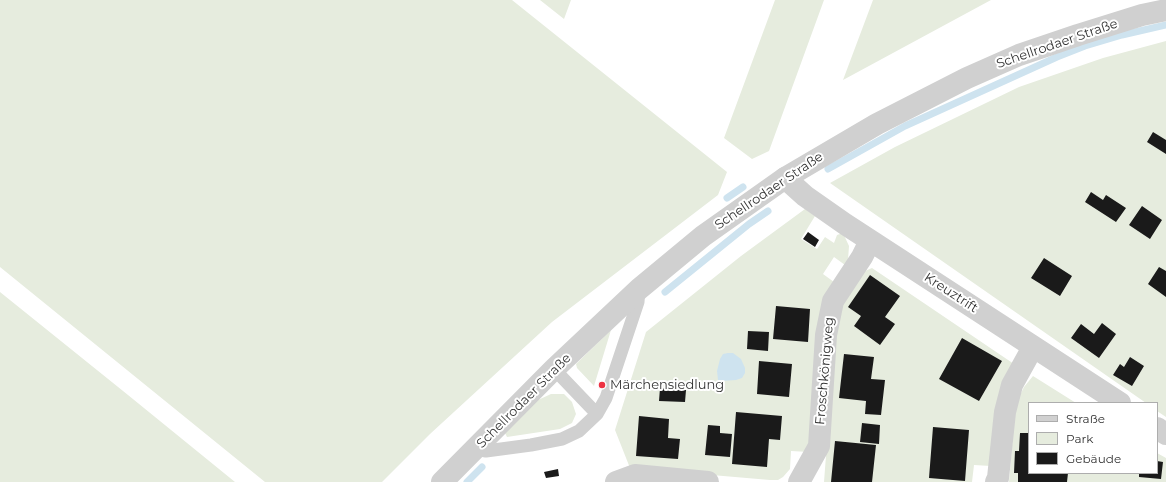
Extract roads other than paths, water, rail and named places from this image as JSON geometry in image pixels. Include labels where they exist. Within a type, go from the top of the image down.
[{"type":"street","name":"Schellrodaer Straße","points":[[442,482],[554,369],[639,289],[703,236],[786,178],[877,124],[967,78],[1019,55],[1085,32],[1142,15],[1166,10]]},
{"type":"street","name":"Kreuztrift","points":[[786,178],[813,202],[870,241],[1118,402]]},
{"type":"street","name":"Froschkönigweg","points":[[799,482],[819,446],[826,335],[833,301],[862,257],[870,241]]},
{"type":"street","points":[[996,482],[998,478],[1005,412],[1012,385],[1033,347]]},
{"type":"street","points":[[616,482],[635,475],[708,482]]},
{"type":"lane","points":[[475,450],[486,451],[562,440],[579,431],[597,414],[606,398],[638,302],[639,289]]},
{"type":"lane","points":[[554,369],[597,414]]},
{"type":"water","points":[[733,353],[741,359],[745,368],[745,373],[742,378],[736,380],[718,380],[717,371],[720,359],[723,354]]},
{"type":"waterway","points":[[828,169],[905,126],[1057,57],[1085,46],[1122,35],[1166,25]]},
{"type":"waterway","points":[[727,198],[743,187]]},
{"type":"waterway","points":[[665,292],[749,224],[768,211]]},
{"type":"waterway","points":[[467,482],[482,467]]},
{"type":"place","name":"Märchensiedlung","points":[[602,385]]}]
